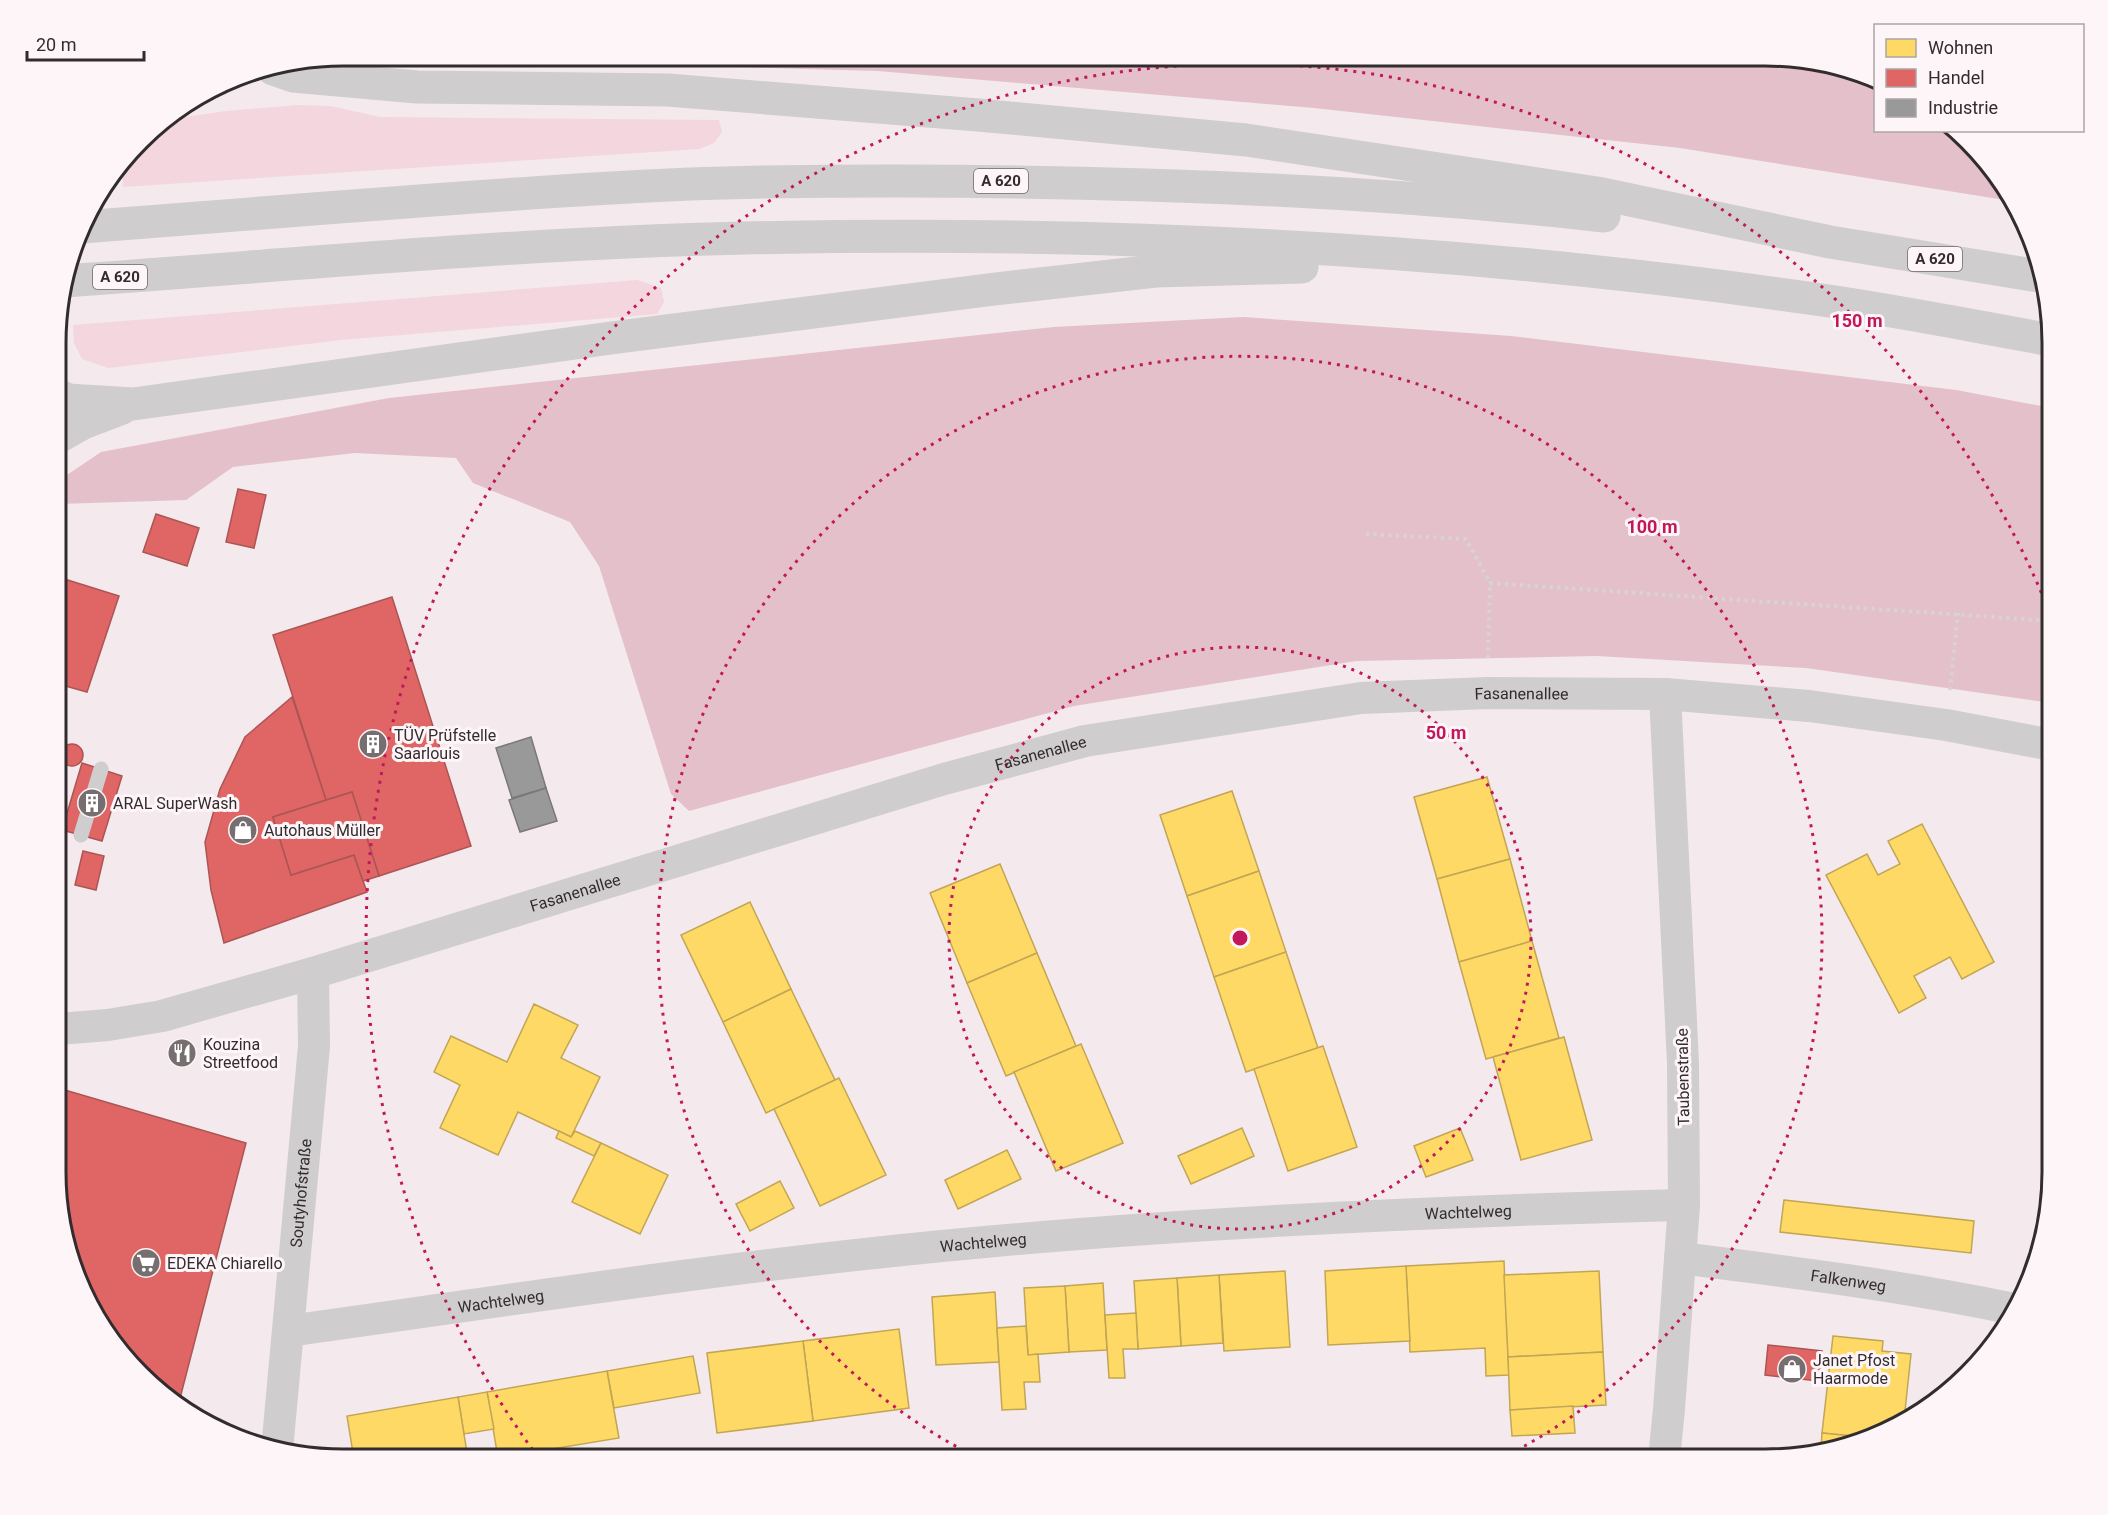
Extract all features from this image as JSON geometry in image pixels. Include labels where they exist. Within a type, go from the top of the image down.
[{"type":"highway","points":[[283,72],[293,76],[417,87],[668,90],[1246,140],[1597,193],[1830,242]]},
{"type":"highway","name":"A 620","points":[[92,226],[542,192],[759,182],[1026,181],[1271,189],[1497,204],[1830,242],[2034,275]]},
{"type":"highway","name":"A 620","points":[[73,280],[538,245],[747,238],[1027,237],[1271,245],[1474,259],[1817,299],[2042,338]]},
{"type":"highway","points":[[66,399],[133,404],[995,289],[1156,272],[1394,264],[1574,269]]},
{"type":"highway","points":[[66,432],[133,404]]},
{"type":"street","name":"Fasanenallee","points":[[66,1028],[108,1025],[162,1016],[313,973],[944,779],[1085,741],[1361,698],[1488,693],[1665,694],[1809,706],[1946,726],[2042,743]]},
{"type":"street","name":"Taubenstraße","points":[[1665,694],[1683,1063],[1684,1205],[1665,1449]]},
{"type":"street","name":"Soutyhofstraße","points":[[278,1442],[314,1046],[313,973]]},
{"type":"street","name":"Wachtelweg","points":[[289,1331],[665,1278],[981,1242],[1153,1227],[1327,1217],[1684,1205]]},
{"type":"street","name":"Falkenweg","points":[[1680,1258],[1809,1274],[2007,1308]]},
{"type":"lane","points":[[81,835],[101,769]]},
{"type":"path","points":[[1366,534],[1466,539],[1490,582],[1488,693]]},
{"type":"path","points":[[1490,582],[2042,620]]},
{"type":"path","points":[[1946,726],[1958,613]]},
{"type":"shaded area","points":[[698,66],[1765,66],[1802,68],[1837,75],[1874,88],[1874,132],[1944,132],[1985,174],[2002,200],[1680,148],[1314,108],[878,71]]},
{"type":"shaded area","points":[[298,105],[330,106],[380,117],[719,120],[722,132],[714,143],[699,149],[123,187],[123,174],[147,147],[174,123],[182,117]]},
{"type":"shaded area","points":[[637,280],[661,288],[664,302],[657,314],[341,340],[108,368],[82,359],[74,343],[73,325]]},
{"type":"shaded area","points":[[1243,317],[1511,336],[1956,390],[2042,406],[2042,702],[1806,668],[1597,656],[1356,661],[1074,706],[689,811],[671,794],[599,566],[570,522],[473,483],[456,458],[355,453],[233,467],[186,500],[66,504],[66,476],[101,452],[389,398],[1054,327]]},
{"type":"building: Wohnen","points":[[1487,777],[1510,859],[1437,879],[1414,797]]},
{"type":"building: Wohnen","points":[[1232,791],[1259,871],[1187,896],[1160,815]]},
{"type":"building: Wohnen","points":[[1922,824],[1994,962],[1962,979],[1950,957],[1914,976],[1926,998],[1899,1013],[1826,875],[1867,854],[1878,875],[1900,864],[1888,841]]},
{"type":"building: Wohnen","points":[[1510,859],[1532,941],[1459,962],[1437,879]]},
{"type":"building: Wohnen","points":[[1000,864],[1037,953],[967,983],[930,893]]},
{"type":"building: Wohnen","points":[[1259,871],[1286,952],[1214,977],[1187,896]]},
{"type":"building: Wohnen","points":[[750,902],[791,989],[723,1022],[681,935]]},
{"type":"building: Wohnen","points":[[1532,941],[1559,1038],[1486,1059],[1459,962]]},
{"type":"building: Wohnen","points":[[1286,952],[1318,1048],[1246,1072],[1214,977]]},
{"type":"building: Wohnen","points":[[1037,953],[1076,1046],[1006,1076],[967,983]]},
{"type":"building: Wohnen","points":[[791,989],[835,1080],[766,1113],[723,1022]]},
{"type":"building: Wohnen","points":[[534,1004],[578,1025],[561,1058],[600,1077],[571,1137],[518,1112],[498,1155],[440,1128],[460,1085],[434,1072],[451,1036],[507,1062]]},
{"type":"building: Wohnen","points":[[1564,1037],[1592,1140],[1521,1160],[1493,1057]]},
{"type":"building: Wohnen","points":[[1081,1044],[1123,1143],[1056,1171],[1014,1072]]},
{"type":"building: Wohnen","points":[[1323,1046],[1357,1147],[1288,1171],[1254,1069]]},
{"type":"building: Wohnen","points":[[839,1078],[886,1175],[820,1206],[774,1109]]},
{"type":"building: Wohnen","points":[[1242,1128],[1254,1156],[1191,1184],[1178,1156]]},
{"type":"building: Wohnen","points":[[1460,1128],[1473,1160],[1426,1177],[1414,1146]]},
{"type":"building: Wohnen","points":[[559,1131],[571,1137],[575,1131],[601,1143],[594,1156],[556,1138]]},
{"type":"building: Wohnen","points":[[601,1143],[668,1175],[640,1234],[572,1202]]},
{"type":"building: Wohnen","points":[[1007,1150],[1021,1179],[958,1209],[945,1180]]},
{"type":"building: Wohnen","points":[[780,1181],[794,1208],[750,1231],[736,1204]]},
{"type":"building: Wohnen","points":[[1784,1200],[1974,1221],[1971,1253],[1780,1232]]},
{"type":"building: Wohnen","points":[[1504,1261],[1509,1375],[1486,1376],[1485,1348],[1410,1352],[1406,1266]]},
{"type":"building: Wohnen","points":[[1406,1266],[1410,1341],[1328,1345],[1325,1271]]},
{"type":"building: Wohnen","points":[[1285,1271],[1290,1347],[1224,1351],[1219,1275]]},
{"type":"building: Wohnen","points":[[1599,1271],[1603,1352],[1508,1357],[1504,1275]]},
{"type":"building: Wohnen","points":[[1219,1275],[1223,1343],[1181,1346],[1177,1278]]},
{"type":"building: Wohnen","points":[[1177,1278],[1181,1346],[1138,1349],[1134,1281]]},
{"type":"building: Wohnen","points":[[1103,1283],[1107,1350],[1069,1352],[1065,1286]]},
{"type":"building: Wohnen","points":[[1065,1286],[1069,1352],[1028,1355],[1024,1288]]},
{"type":"building: Wohnen","points":[[995,1292],[999,1362],[936,1365],[932,1297]]},
{"type":"building: Wohnen","points":[[1136,1313],[1138,1349],[1123,1349],[1125,1378],[1109,1378],[1105,1315]]},
{"type":"building: Wohnen","points":[[1026,1326],[1028,1355],[1038,1354],[1040,1382],[1024,1382],[1026,1409],[1002,1410],[997,1328]]},
{"type":"building: Wohnen","points":[[899,1329],[909,1408],[813,1421],[803,1341]]},
{"type":"building: Wohnen","points":[[1833,1336],[1883,1341],[1882,1351],[1911,1354],[1905,1411],[1849,1436],[1822,1433]]},
{"type":"building: Wohnen","points":[[803,1341],[813,1421],[717,1433],[707,1353]]},
{"type":"building: Wohnen","points":[[1603,1352],[1606,1405],[1510,1410],[1508,1357]]},
{"type":"building: Wohnen","points":[[693,1356],[700,1393],[614,1408],[607,1371]]},
{"type":"building: Wohnen","points":[[607,1371],[619,1438],[552,1449],[496,1449],[487,1392]]},
{"type":"building: Wohnen","points":[[487,1392],[494,1429],[464,1434],[458,1397]]},
{"type":"building: Wohnen","points":[[458,1397],[466,1449],[352,1449],[347,1416]]},
{"type":"building: Wohnen","points":[[1573,1406],[1575,1433],[1512,1436],[1510,1410]]},
{"type":"building: Wohnen","points":[[1822,1433],[1849,1436],[1837,1440],[1821,1444]]},
{"type":"building: Handel","points":[[238,489],[266,495],[254,548],[226,542]]},
{"type":"building: Handel","points":[[156,514],[199,528],[187,566],[143,552]]},
{"type":"building: Handel","points":[[66,579],[119,596],[87,692],[66,686]]},
{"type":"building: Handel","name":"TÜV Prüfstelle Saarlouis","points":[[392,597],[471,846],[379,876],[352,792],[326,800],[273,635]]},
{"type":"building: Handel","name":"Autohaus Müller","points":[[292,697],[326,800],[273,817],[291,875],[354,855],[367,892],[224,943],[211,890],[205,842],[220,789],[245,737]]},
{"type":"building: Handel","points":[[68,745],[76,745],[82,751],[82,759],[76,765],[66,763]]},
{"type":"building: Handel","name":"ARAL SuperWash","points":[[82,763],[122,776],[102,841],[66,831],[66,817]]},
{"type":"building: Handel","points":[[352,792],[379,876],[363,881],[354,855],[291,875],[273,817]]},
{"type":"building: Handel","points":[[83,851],[104,856],[96,890],[75,885]]},
{"type":"building: Handel","name":"EDEKA Chiarello","points":[[66,1090],[246,1143],[180,1396],[147,1368],[123,1341],[103,1311],[87,1278],[75,1244],[68,1209]]},
{"type":"building: Handel","points":[[1768,1345],[1822,1351],[1818,1381],[1765,1375]]},
{"type":"building: Industrie","points":[[531,737],[546,788],[512,798],[496,748]]},
{"type":"building: Industrie","points":[[546,788],[557,821],[520,832],[509,800]]},
{"type":"place","name":"TÜV Prüfstelle Saarlouis","points":[[373,744]]},
{"type":"place","name":"ARAL SuperWash","points":[[92,803]]},
{"type":"place","name":"Autohaus Müller","points":[[243,830]]},
{"type":"place","name":"Kouzina Streetfood","points":[[182,1053]]},
{"type":"place","name":"EDEKA Chiarello","points":[[146,1263]]},
{"type":"place","name":"Janet Pfost Haarmode","points":[[1792,1369]]}]
